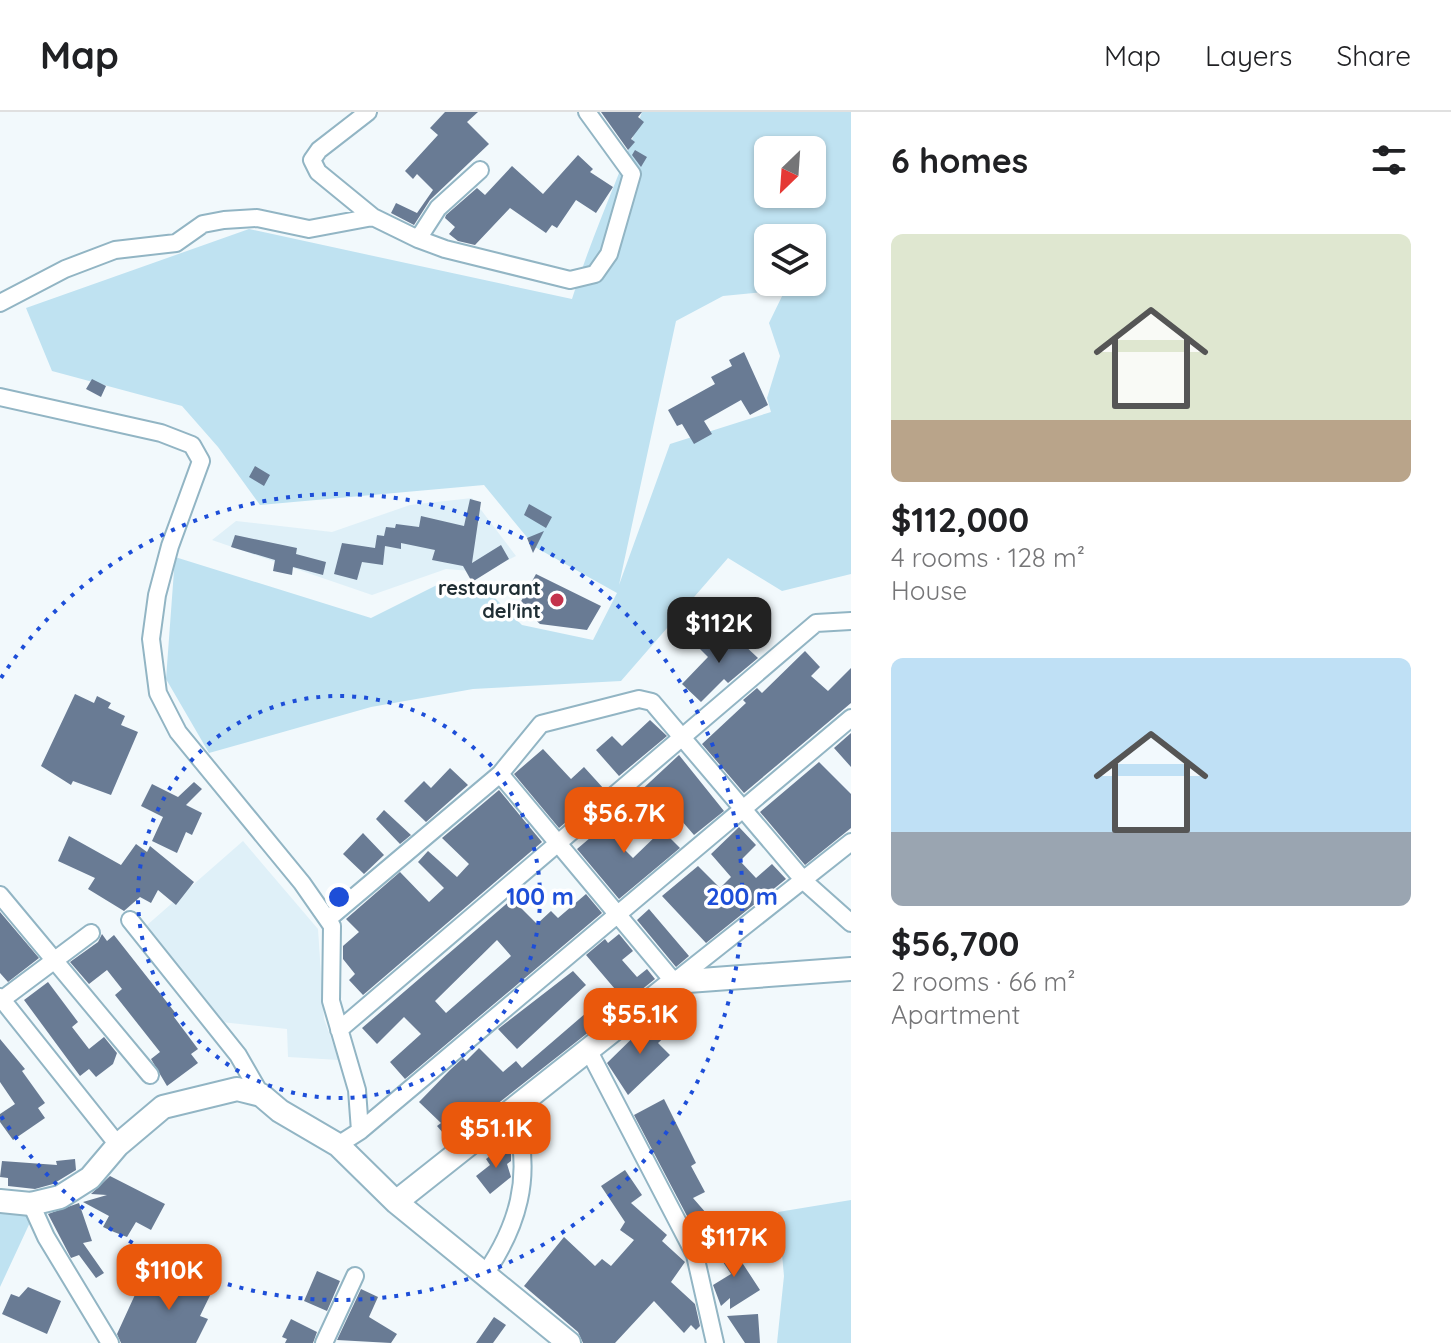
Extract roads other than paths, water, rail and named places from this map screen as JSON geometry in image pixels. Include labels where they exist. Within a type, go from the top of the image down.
[{"type":"main road","points":[[401,1206],[674,982],[851,969]]},
{"type":"main road","points":[[401,1206],[516,1120],[675,991],[851,980]]},
{"type":"main road","points":[[0,1201],[31,1204],[60,1197],[90,1178],[118,1145],[163,1107],[237,1089],[261,1095],[280,1111],[338,1145],[401,1206],[569,1343]]},
{"type":"street","points":[[368,112],[319,150],[312,160],[318,172],[373,217],[418,239],[445,249],[570,280],[595,274],[609,254],[632,174],[587,112]]},
{"type":"street","points":[[418,239],[438,208],[480,170]]},
{"type":"street","points":[[0,303],[65,269],[115,250],[176,243],[203,224],[257,218],[309,229],[373,217]]},
{"type":"street","points":[[0,397],[161,433],[192,445],[201,461],[170,546],[153,624],[151,639],[158,693],[178,732],[332,926],[331,1001],[357,1090],[360,1131]]},
{"type":"street","points":[[339,1030],[556,841],[816,623],[851,621]]},
{"type":"street","points":[[328,919],[500,774],[541,724],[639,699],[652,702],[805,882],[851,923]]},
{"type":"street","points":[[338,1145],[360,1131],[851,718]]},
{"type":"street","points":[[500,774],[674,982],[805,882],[851,842]]},
{"type":"street","points":[[0,895],[150,1075]]},
{"type":"street","points":[[130,920],[238,1055],[261,1095]]},
{"type":"street","points":[[91,933],[1,999],[118,1145]]},
{"type":"street","points":[[592,1057],[695,1255],[704,1280],[715,1343]]},
{"type":"street","points":[[485,1274],[507,1242],[516,1214],[525,1151],[516,1120]]},
{"type":"street","points":[[31,1204],[46,1237],[110,1343]]},
{"type":"street","points":[[324,1343],[355,1276]]},
{"type":"place","name":"restaurant del'int","points":[[557,600]]}]
